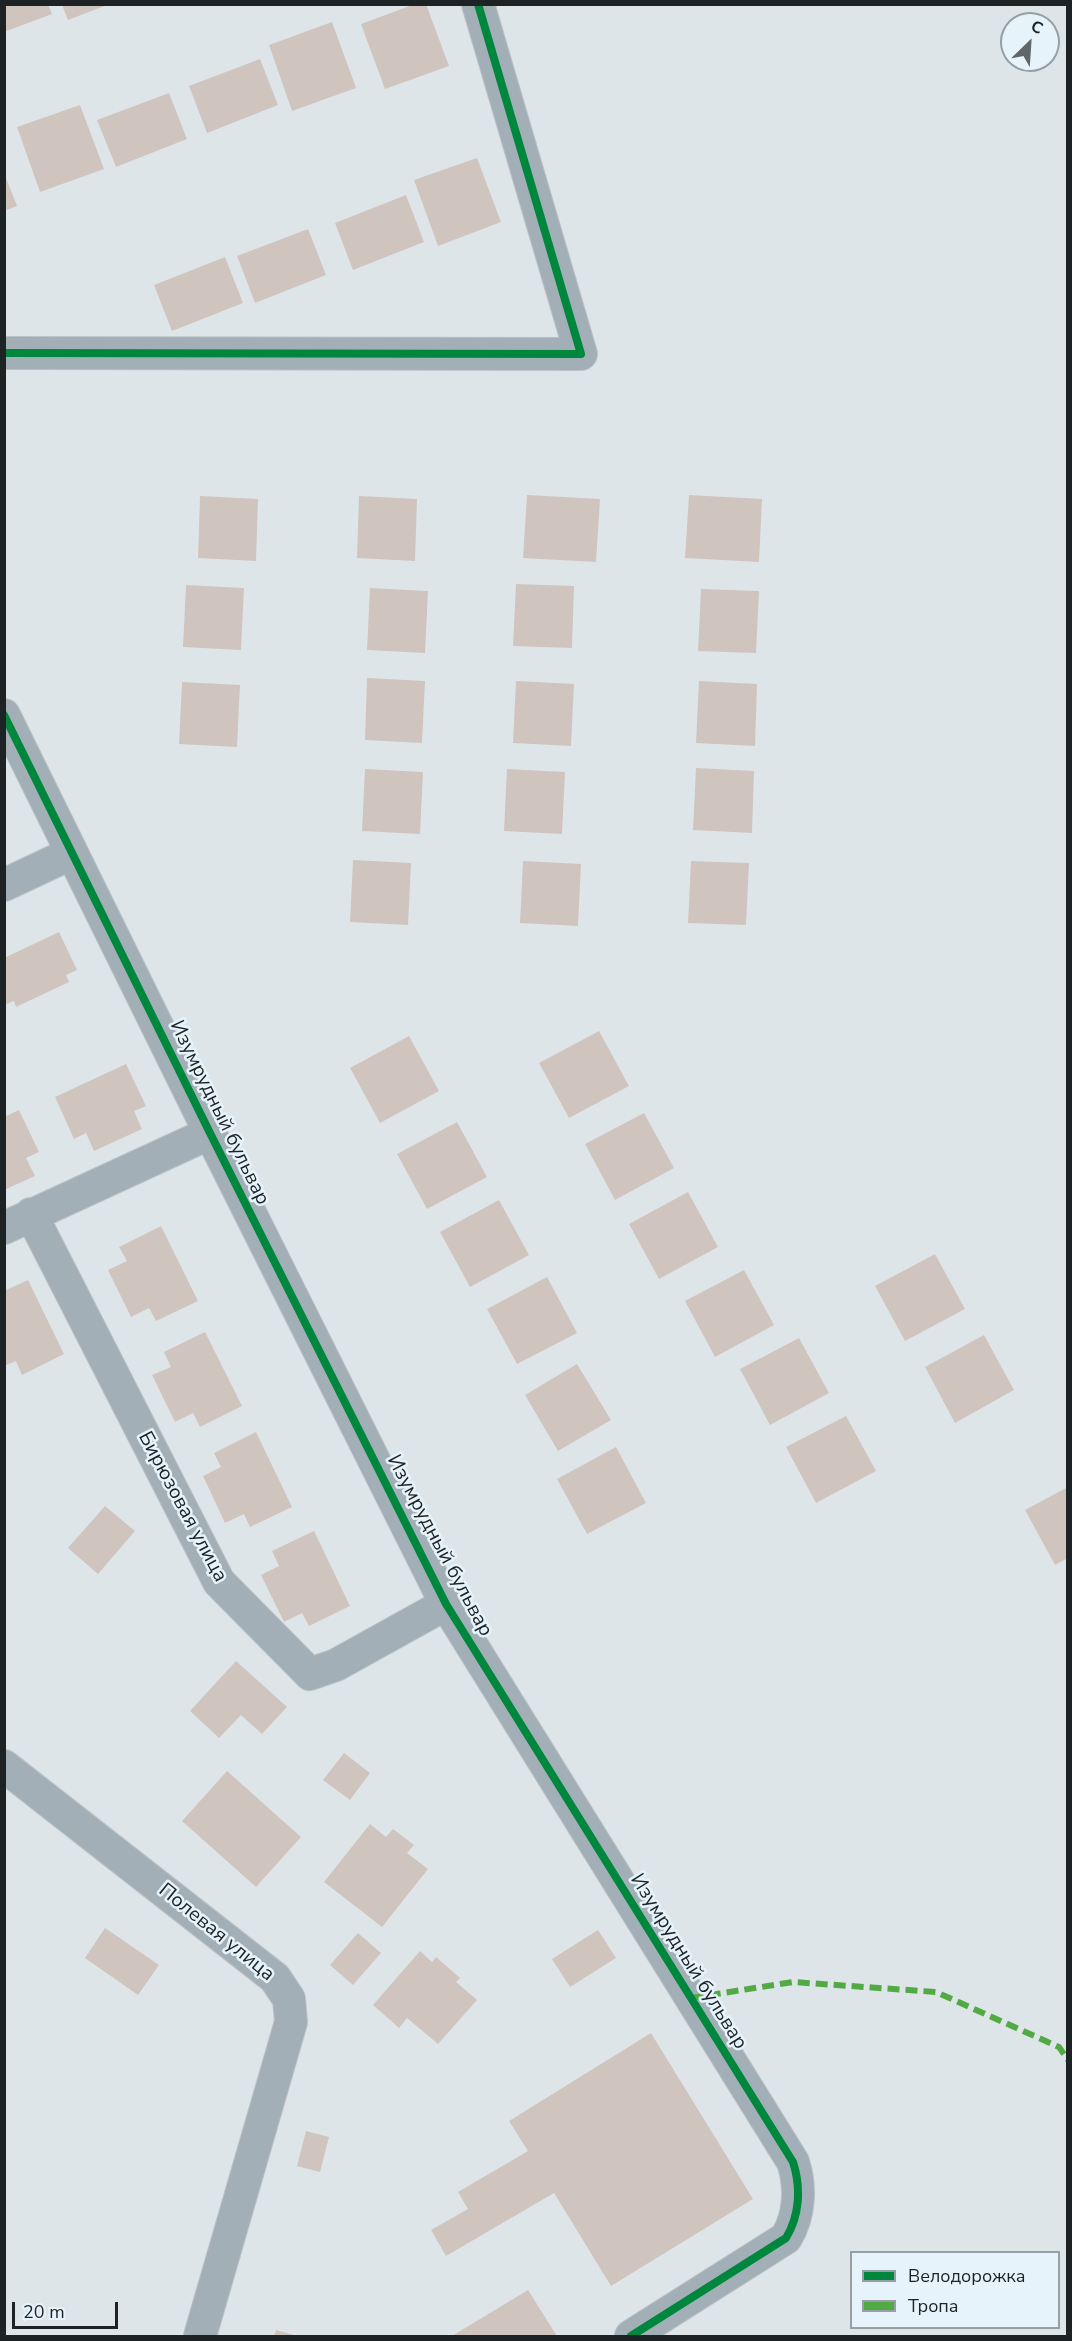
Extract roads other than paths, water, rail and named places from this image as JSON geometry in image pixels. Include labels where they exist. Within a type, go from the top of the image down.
[{"type":"street","points":[[4,353],[581,354],[478,4]]},
{"type":"street","name":"Изумрудный бульвар","points":[[4,715],[446,1604],[793,2162],[799,2181],[795,2223],[786,2238],[631,2337]]},
{"type":"street","points":[[4,885],[72,853]]},
{"type":"street","name":"Бирюзовая улица","points":[[210,1133],[18,1221],[219,1582],[310,1674],[336,1665],[446,1604]]},
{"type":"street","name":"Полевая улица","points":[[4,1766],[275,1978],[289,1999],[291,2022],[200,2337]]}]
